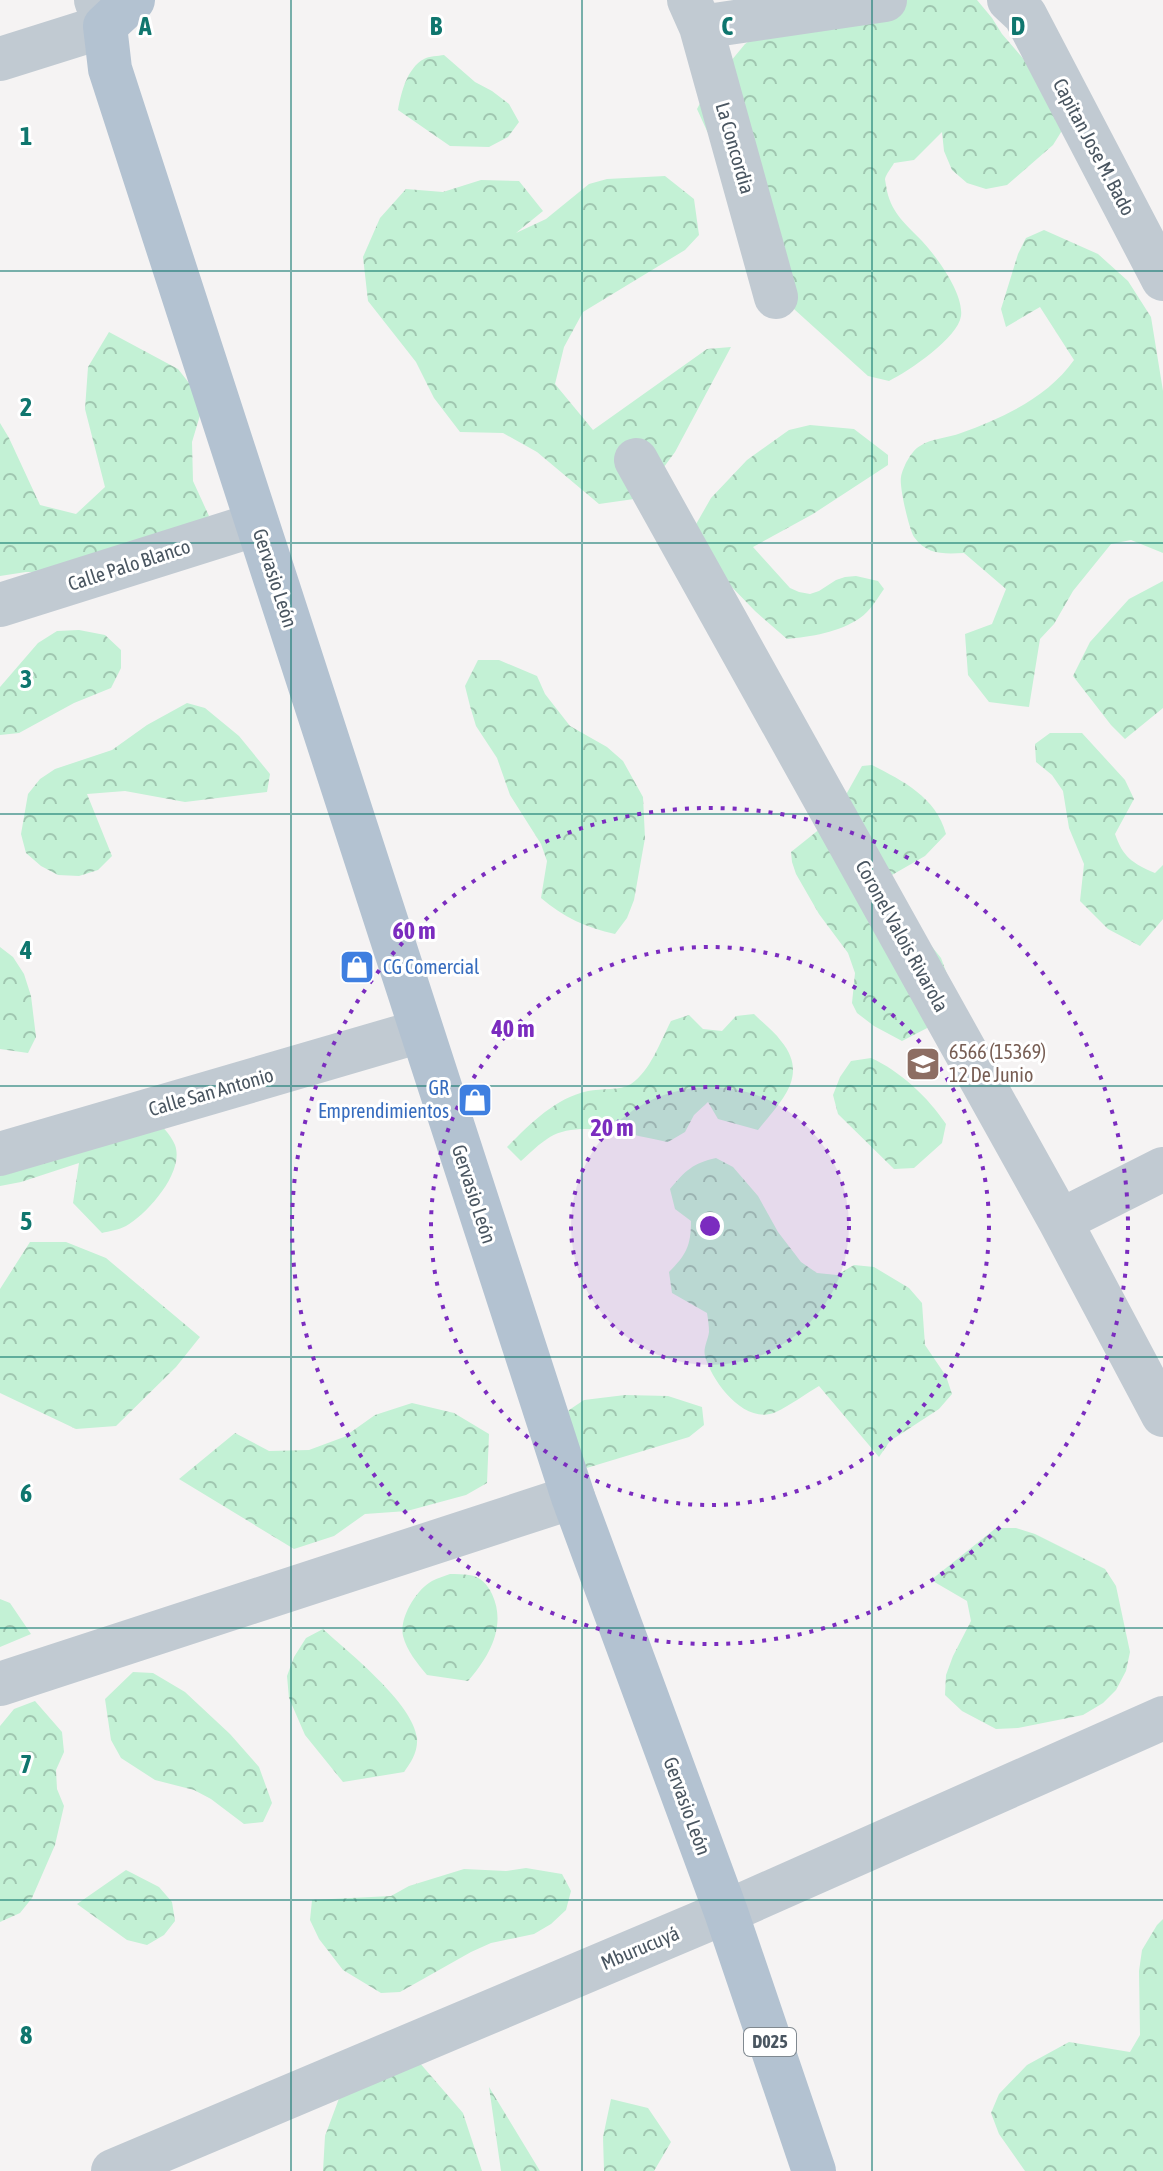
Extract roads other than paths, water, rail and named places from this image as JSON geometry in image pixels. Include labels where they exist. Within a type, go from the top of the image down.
[{"type":"main road","name":"Gervasio León","points":[[111,9],[110,69],[421,1031],[573,1497],[726,1912],[814,2171]]},
{"type":"street","points":[[695,14],[885,0]]},
{"type":"street","name":"Capitan Jose M. Bado","points":[[1017,8],[1163,279]]},
{"type":"street","points":[[0,59],[111,9]]},
{"type":"street","name":"La Concordia","points":[[695,14],[776,297]]},
{"type":"street","name":"Coronel Valois Rivarola","points":[[636,460],[1060,1221],[1163,1415]]},
{"type":"street","name":"Calle Palo Blanco","points":[[0,605],[257,524]]},
{"type":"street","name":"Calle San Antonio","points":[[0,1154],[421,1031]]},
{"type":"street","points":[[1060,1221],[1163,1169]]},
{"type":"street","points":[[0,1684],[573,1497]]},
{"type":"street","name":"Mburucuyá","points":[[113,2171],[726,1912],[1163,1718]]},
{"type":"place","name":"CG Comercial","points":[[357,967]]},
{"type":"place","name":"6566 (15369) 12 De Junio","points":[[923,1064]]},
{"type":"place","name":"GR Emprendimientos","points":[[475,1100]]}]
